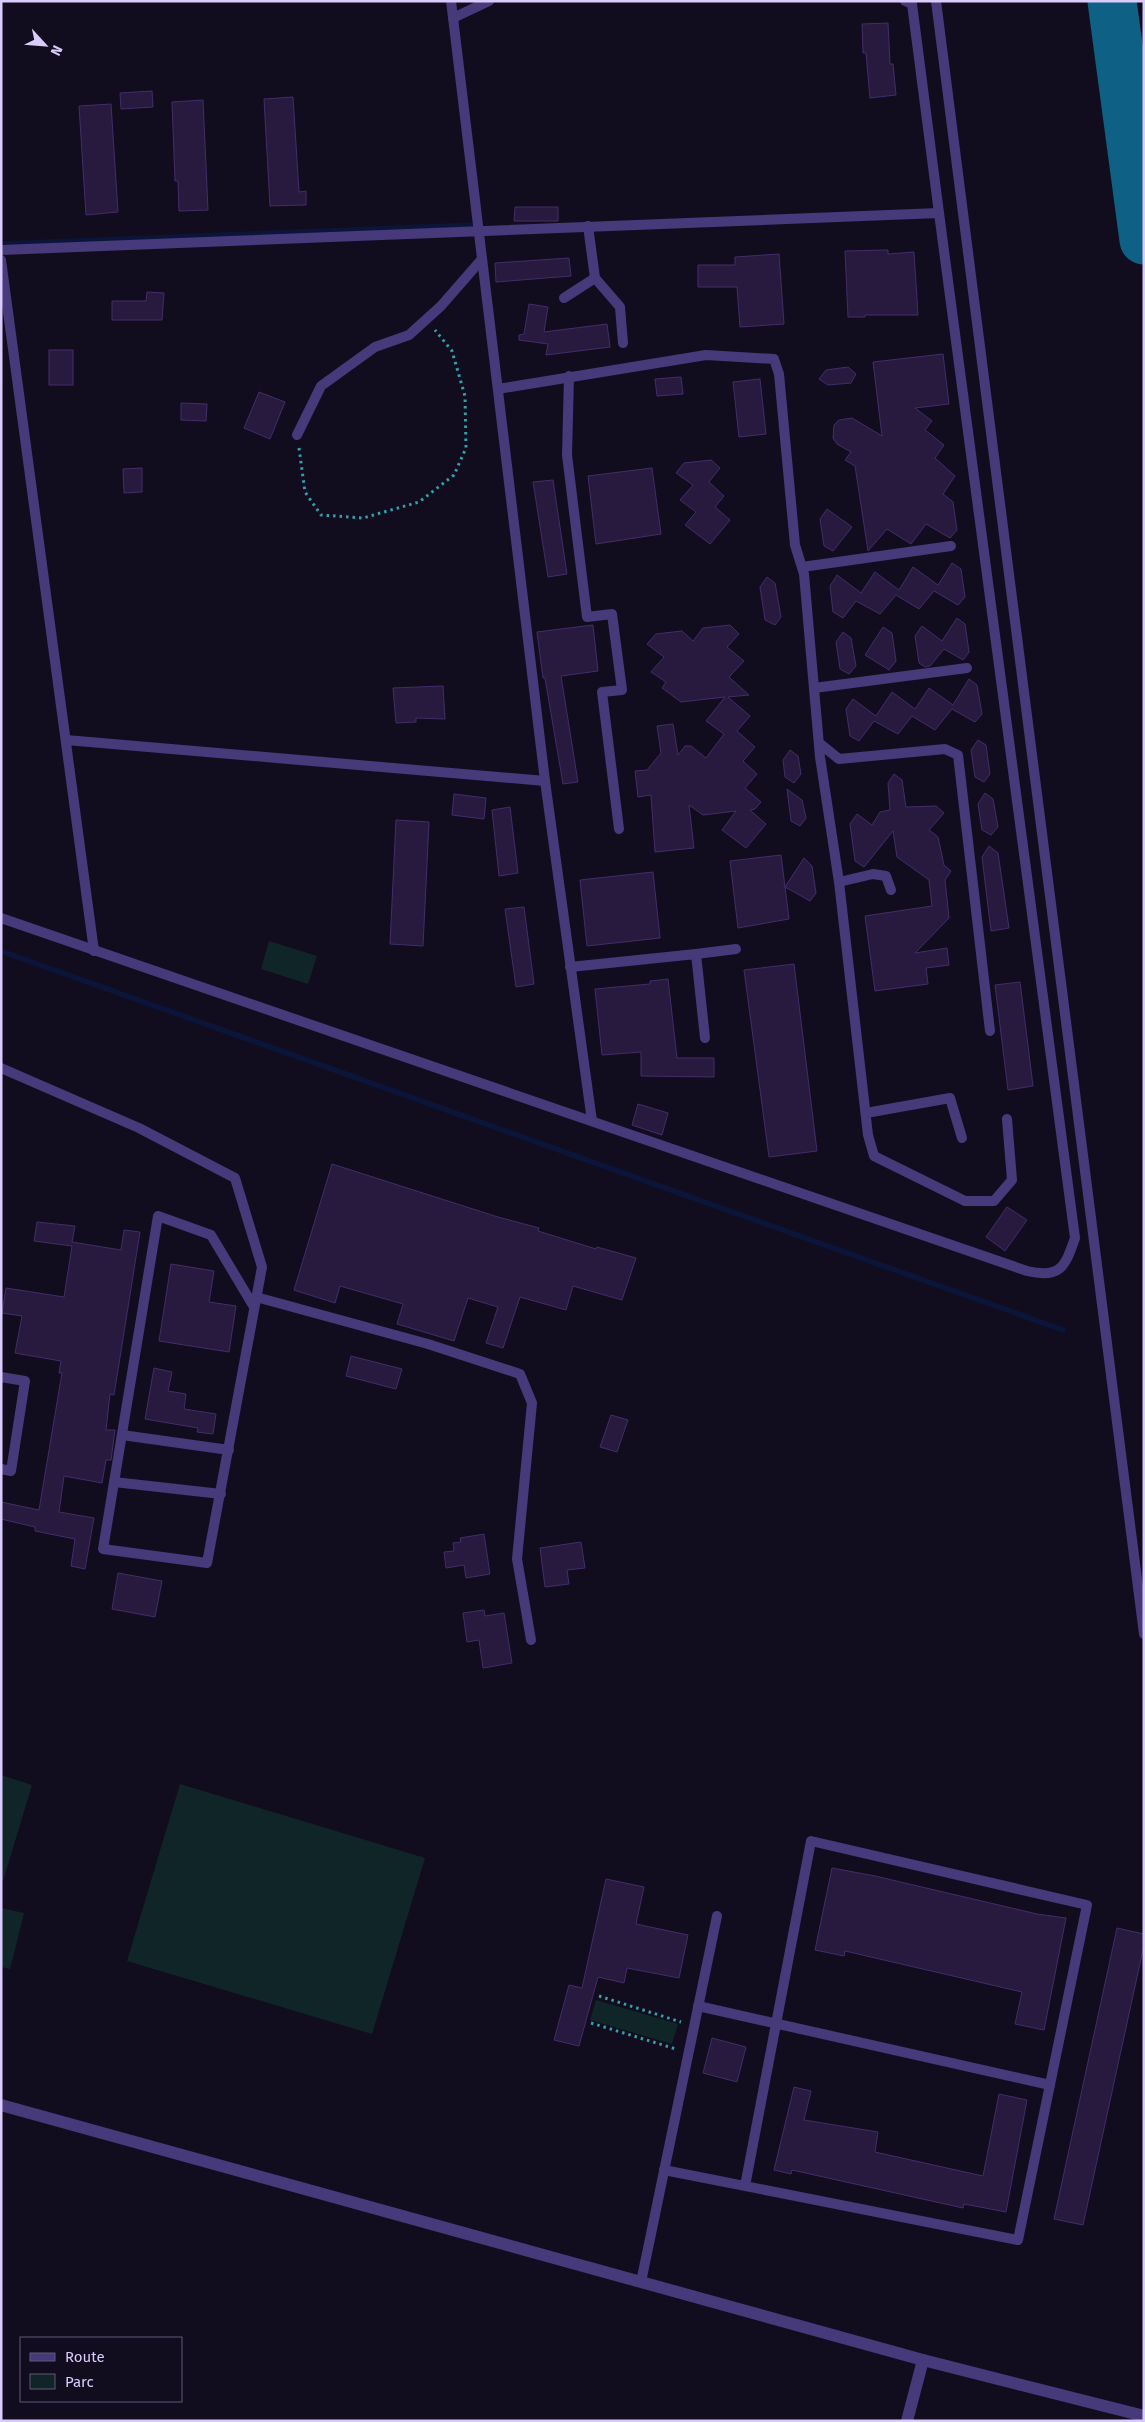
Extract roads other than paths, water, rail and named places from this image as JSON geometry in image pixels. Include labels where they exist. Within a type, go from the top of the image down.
[{"type":"street","points":[[1,2105],[923,2360],[1144,2416]]},
{"type":"street","points":[[907,2421],[923,2360]]},
{"type":"lane","points":[[451,1],[545,781],[592,1121]]},
{"type":"lane","points":[[453,18],[471,1]]},
{"type":"lane","points":[[453,18],[489,1]]},
{"type":"lane","points":[[1,918],[1027,1271],[1043,1275],[1054,1273],[1067,1263],[1075,1238],[912,4],[905,1]]},
{"type":"lane","points":[[936,1],[1144,1634]]},
{"type":"lane","points":[[1,250],[939,213]]},
{"type":"lane","points":[[588,226],[595,278],[620,307],[624,343]]},
{"type":"lane","points":[[297,435],[321,386],[375,348],[410,335],[482,259]]},
{"type":"lane","points":[[1,260],[94,950]]},
{"type":"lane","points":[[564,298],[595,278]]},
{"type":"lane","points":[[498,389],[706,355],[774,359],[779,374],[795,545],[802,567],[819,743],[839,882],[868,1135],[874,1156],[965,1201],[994,1202],[1012,1180],[1007,1119]]},
{"type":"lane","points":[[569,376],[567,455],[587,617],[612,614],[622,690],[602,692],[619,829]]},
{"type":"lane","points":[[802,567],[951,546]]},
{"type":"lane","points":[[814,688],[967,668]]},
{"type":"lane","points":[[66,740],[545,781]]},
{"type":"lane","points":[[819,743],[839,759],[945,749],[958,755],[990,1031]]},
{"type":"lane","points":[[839,882],[873,874],[886,876],[891,890]]},
{"type":"lane","points":[[570,966],[736,949]]},
{"type":"lane","points":[[696,954],[705,1038]]},
{"type":"lane","points":[[1,1068],[140,1128],[235,1178],[262,1267],[255,1302],[221,1494],[207,1563],[102,1548],[158,1216],[211,1235],[255,1302],[428,1344],[520,1374],[532,1403],[517,1558],[531,1640]]},
{"type":"lane","points":[[866,1113],[950,1098],[962,1138]]},
{"type":"lane","points":[[1,1377],[25,1381],[11,1471],[1,1469]]},
{"type":"lane","points":[[122,1435],[229,1450]]},
{"type":"lane","points":[[114,1482],[221,1494]]},
{"type":"lane","points":[[664,2170],[744,2186],[1018,2240],[1087,1905],[810,1841],[744,2186]]},
{"type":"lane","points":[[641,2282],[717,1916]]},
{"type":"lane","points":[[698,2006],[1050,2086]]},
{"type":"waterway","points":[[1,244],[475,225]]},
{"type":"waterway","points":[[1,951],[1063,1330]]}]
